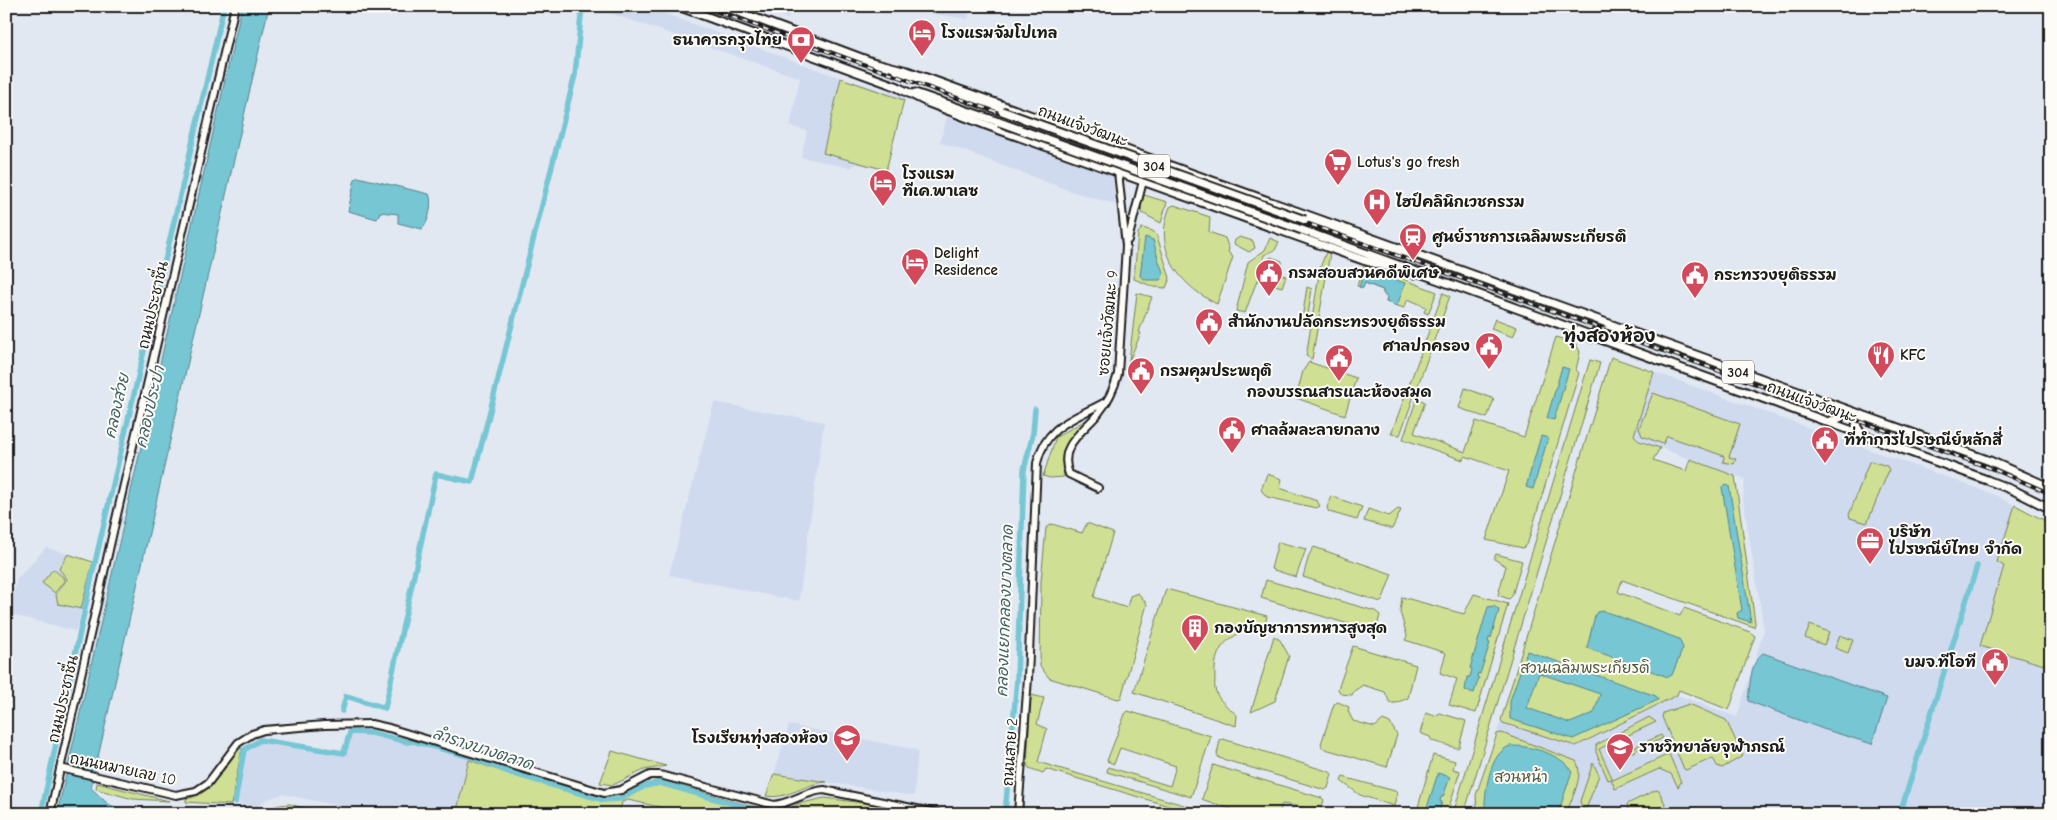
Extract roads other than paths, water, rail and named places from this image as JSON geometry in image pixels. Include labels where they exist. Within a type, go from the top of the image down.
[{"type":"main road","name":"ถนนแจ้งวัฒนะ","points":[[670,6],[1302,230],[1591,338],[2015,491],[2051,509]]},
{"type":"main road","name":"ถนนแจ้งวัฒนะ","points":[[678,6],[685,10]]},
{"type":"main road","name":"ถนนแจ้งวัฒนะ","points":[[723,6],[1002,111],[1397,253],[1424,258]]},
{"type":"main road","name":"ถนนแจ้งวัฒนะ","points":[[876,63],[907,71],[1179,168],[1990,461],[2051,488]]},
{"type":"main road","name":"ถนนแจ้งวัฒนะ","points":[[895,86],[945,110],[1143,181],[1379,265],[1409,274],[1421,274]]},
{"type":"main road","points":[[1107,167],[1112,166],[1116,159],[1117,151],[1113,145]]},
{"type":"main road","points":[[1143,181],[1151,159]]},
{"type":"main road","points":[[1169,190],[1165,186],[1165,177],[1179,168]]},
{"type":"main road","points":[[1591,338],[1595,332],[1619,328]]},
{"type":"main road","points":[[1827,422],[1840,418],[1841,408]]},
{"type":"main road","points":[[1861,434],[1856,425],[1858,420],[1865,417]]},
{"type":"street","name":"ถนนประชาชื่น","points":[[50,814],[63,768],[235,6]]},
{"type":"street","name":"ซอยแจ้งวัฒนะ 9","points":[[1098,488],[1069,474],[1066,465],[1066,455],[1068,446],[1107,401],[1116,383],[1120,357],[1126,246],[1118,172]]},
{"type":"street","name":"ซอยแจ้งวัฒนะ 9","points":[[1126,246],[1143,181]]},
{"type":"street","name":"ถนนสาย 2","points":[[1018,814],[1029,659],[1035,482],[1039,452],[1049,435],[1056,428],[1107,401]]},
{"type":"street","name":"ถนนหมายเลข 10","points":[[63,768],[176,795],[196,791],[208,783],[238,743],[264,730],[371,724],[516,764],[604,793],[621,790],[650,776],[660,775],[774,805],[787,803],[814,790],[824,790],[941,814]]},
{"type":"water","points":[[242,6],[269,6],[91,788],[108,804],[131,814],[57,814]]},
{"type":"water","points":[[358,177],[429,194],[430,207],[428,217],[422,229],[398,223],[398,214],[380,212],[377,219],[348,211],[355,179]]},
{"type":"water","points":[[1145,237],[1153,240],[1164,273],[1160,280],[1146,280],[1140,276]]},
{"type":"water","points":[[1369,271],[1374,272],[1379,281],[1390,278],[1405,283],[1397,306],[1386,302],[1387,298],[1383,290],[1365,283],[1363,288],[1359,287],[1363,275]]},
{"type":"water","points":[[1562,367],[1569,369],[1554,420],[1547,418]]},
{"type":"water","points":[[1541,436],[1548,438],[1533,489],[1526,487]]},
{"type":"water","points":[[1724,485],[1729,486],[1751,622],[1738,618],[1737,613],[1742,610],[1722,487]]},
{"type":"water","points":[[1494,606],[1499,610],[1491,638],[1489,638],[1488,642],[1490,643],[1480,674],[1478,673],[1477,677],[1479,678],[1474,693],[1465,690],[1467,677],[1470,677],[1472,669],[1470,668],[1488,607]]},
{"type":"water","points":[[1604,611],[1679,639],[1683,648],[1672,675],[1668,677],[1587,648],[1595,615],[1597,612]]},
{"type":"water","points":[[1527,651],[1656,696],[1658,700],[1573,739],[1510,719],[1510,701]],"holes":[[[1539,673],[1600,694],[1594,713],[1570,723],[1527,708]]]},
{"type":"water","points":[[1763,653],[1887,698],[1872,744],[1823,729],[1748,701],[1753,668],[1755,662]]},
{"type":"water","name":"สวนหน้า","points":[[1510,746],[1526,747],[1553,755],[1572,771],[1558,814],[1485,814],[1489,775],[1497,757]]},
{"type":"water","points":[[1438,773],[1450,777],[1443,797],[1441,797],[1440,801],[1442,802],[1438,814],[1425,814]]},
{"type":"waterway","name":"คลองส่วย","points":[[41,814],[93,571],[224,6]]},
{"type":"waterway","points":[[342,711],[346,696],[385,708],[436,474],[472,482],[575,75],[582,6]]},
{"type":"waterway","name":"คลองแยกคลองบางตลาด","points":[[1005,814],[1017,679],[1024,470],[1033,433],[1035,409]]},
{"type":"waterway","points":[[1900,814],[1977,566]]},
{"type":"waterway","name":"ลำรางบางตลาด","points":[[235,802],[244,750],[260,740],[344,753],[350,732],[372,733],[408,742],[413,741],[468,756],[511,773],[603,800],[620,799],[645,786],[660,783],[758,811],[777,814]]},
{"type":"railway","points":[[701,6],[1993,469],[2051,494]]},
{"type":"place","name":"โรงแรมจัมโปเทล","points":[[922,57]]},
{"type":"place","name":"ธนาคารกรุงไทย","points":[[801,64]]},
{"type":"place","name":"Lotus's go fresh","points":[[1338,186]]},
{"type":"place","name":"โรงแรม ทีเค.พาเลซ","points":[[883,207]]},
{"type":"place","name":"ไฮป์คลินิกเวชกรรม","points":[[1377,226]]},
{"type":"place","name":"ศูนย์ราชการเฉลิมพระเกียรติ","points":[[1413,261]]},
{"type":"place","name":"Delight Residence","points":[[915,286]]},
{"type":"place","name":"กรมสอบสวนคดีพิเศษ","points":[[1269,297]]},
{"type":"place","name":"กระทรวงยุติธรรม","points":[[1695,299]]},
{"type":"place","name":"สำนักงานปลัดกระทรวงยุติธรรม","points":[[1209,346]]},
{"type":"place","name":"ศาลปกครอง","points":[[1489,370]]},
{"type":"place","name":"KFC","points":[[1881,379]]},
{"type":"place","name":"กองบรรณสารและห้องสมุด","points":[[1339,382]]},
{"type":"place","name":"กรมคุมประพฤติ","points":[[1141,395]]},
{"type":"place","name":"ศาลล้มละลายกลาง","points":[[1232,454]]},
{"type":"place","name":"ที่ทำการไปรษณีย์หลักสี่","points":[[1825,464]]},
{"type":"place","name":"บริษัท ไปรษณีย์ไทย จำกัด","points":[[1870,565]]},
{"type":"place","name":"กองบัญชาการทหารสูงสุด","points":[[1195,652]]},
{"type":"place","name":"บมจ.ทีโอที","points":[[1995,686]]},
{"type":"place","name":"โรงเรียนทุ่งสองห้อง","points":[[847,762]]},
{"type":"place","name":"ราชวิทยาลัยจุฬาภรณ์","points":[[1620,771]]},
{"type":"district","name":"ทุ่งสองห้อง","points":[[1609,336]]},
{"type":"water label","name":"คลองประปา","points":[[150,407]]},
{"type":"park label","name":"สวนเฉลิมพระเกียรติ","points":[[1585,668]]}]
